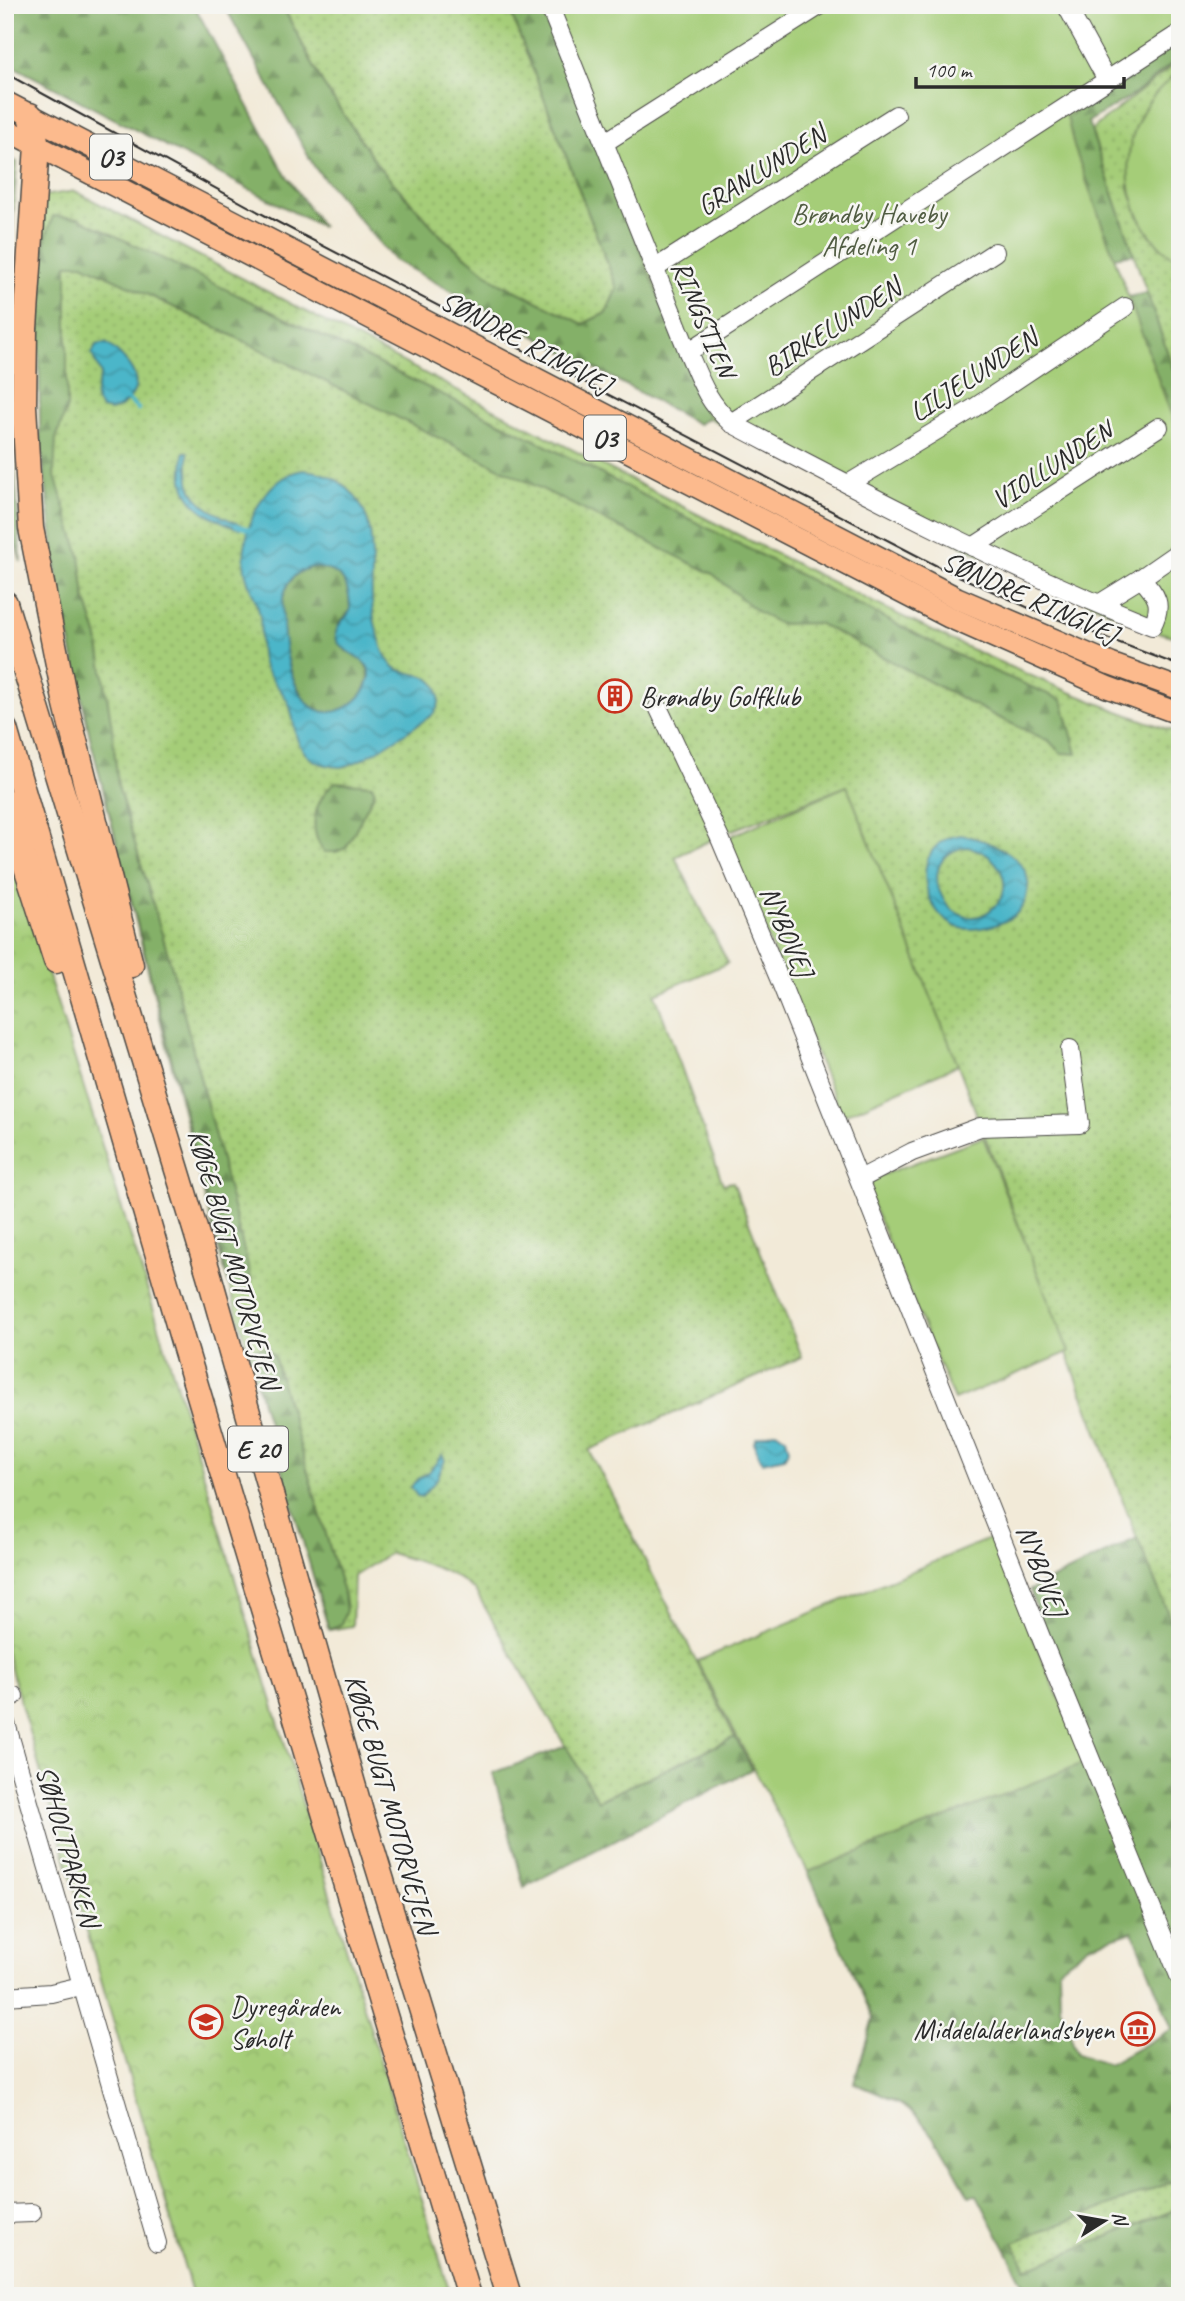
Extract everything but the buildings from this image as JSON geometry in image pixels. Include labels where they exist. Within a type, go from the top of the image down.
[{"type":"highway","points":[[30,115],[37,145],[25,329],[24,405],[31,528],[66,705],[209,1275]]},
{"type":"highway","name":"KØGE BUGT MOTORVEJEN","points":[[5,603],[209,1275],[365,1825],[509,2296]]},
{"type":"highway","name":"E 20","points":[[5,729],[184,1345],[469,2296]]},
{"type":"highway","points":[[5,801],[170,1324],[184,1345]]},
{"type":"main road","name":"SØNDRE RINGVEJ","points":[[5,102],[957,598],[1111,664],[1180,689]]},
{"type":"main road","name":"SØNDRE RINGVEJ","points":[[5,129],[949,617],[1107,687],[1180,714]]},
{"type":"street","name":"RINGSTIEN","points":[[549,5],[688,352],[715,408],[731,423],[973,547],[1152,626],[1158,615],[1158,602],[1141,578]]},
{"type":"street","points":[[604,143],[821,5]]},
{"type":"street","points":[[1066,5],[1107,80]]},
{"type":"street","points":[[688,352],[1180,33]]},
{"type":"street","name":"GRANLUNDEN","points":[[654,269],[896,116]]},
{"type":"street","name":"BIRKELUNDEN","points":[[731,423],[995,252]]},
{"type":"street","name":"LILJELUNDEN","points":[[848,484],[974,408],[1125,307]]},
{"type":"street","name":"VIOLLUNDEN","points":[[973,547],[1159,427]]},
{"type":"street","points":[[1099,604],[1180,551]]},
{"type":"street","name":"NYBOVEJ","points":[[659,708],[719,836],[860,1178],[1044,1645],[1180,1978]]},
{"type":"street","points":[[860,1178],[912,1152],[980,1127],[1080,1124],[1070,1049]]},
{"type":"street","name":"SØHOLTPARKEN","points":[[5,1720],[157,2243]]},
{"type":"street","points":[[5,1996],[51,1993],[81,1986]]},
{"type":"street","points":[[5,2214],[32,2213]]},
{"type":"green space","points":[[5,5],[194,5],[282,169],[322,227],[5,62]]},
{"type":"green space","points":[[224,5],[282,5],[323,84],[379,167],[442,237],[496,281],[583,324],[606,313],[617,288],[508,5],[540,5],[709,418],[698,424],[394,260],[315,168]]},
{"type":"green space","points":[[282,5],[508,5],[617,288],[606,313],[583,324],[496,281],[442,237],[379,167],[323,84]]},
{"type":"green space","name":"Brøndby Haveby Afdeling 1","points":[[540,5],[1180,5],[1180,41],[1067,117],[1074,147],[1180,439],[1180,638],[1154,631],[978,554],[709,418]]},
{"type":"green space","points":[[1180,38],[1180,57],[1136,93],[1088,122],[1134,254],[1114,257],[1074,147],[1067,117]]},
{"type":"green space","points":[[1180,60],[1180,72],[1170,78],[1128,185],[1139,218],[1148,233],[1180,262],[1180,389],[1091,130]]},
{"type":"green space","points":[[1180,72],[1180,262],[1157,243],[1141,220],[1131,194],[1128,167],[1132,140],[1141,114],[1158,91]]},
{"type":"green space","points":[[5,156],[17,162],[8,286],[11,414],[21,562],[5,509]]},
{"type":"green space","name":"Brøndby Golfklub","points":[[75,191],[878,605],[1057,687],[1180,733],[1180,1643],[1137,1538],[958,1065],[847,786],[730,831],[675,857],[728,963],[655,994],[723,1184],[733,1182],[802,1357],[589,1450],[735,1737],[597,1801],[476,1592],[467,1584],[436,1568],[390,1553],[354,1576],[352,1626],[329,1630],[211,1223],[90,737],[58,582],[40,437],[42,196]]},
{"type":"green space","points":[[53,216],[79,218],[507,426],[963,658],[1062,700],[1077,754],[1061,753],[1049,741],[997,717],[818,623],[779,624],[755,610],[713,574],[207,323],[83,264],[67,264],[67,407],[56,439],[54,473],[80,556],[85,597],[98,638],[118,786],[173,971],[252,1282],[241,1288],[229,1285],[90,737],[58,582],[40,437],[39,310],[46,237]]},
{"type":"green space","points":[[1147,293],[1180,389],[1180,438],[1128,297]]},
{"type":"green space","points":[[313,567],[331,571],[343,580],[350,611],[339,623],[346,651],[361,659],[368,669],[364,692],[344,709],[331,712],[318,711],[308,704],[300,692],[284,639],[282,606],[288,584],[303,570]]},
{"type":"green space","points":[[335,782],[372,785],[375,792],[346,848],[336,852],[324,852],[316,834],[315,815],[322,797]]},
{"type":"green space","points":[[847,786],[958,1065],[842,1116],[726,838]]},
{"type":"green space","points":[[5,837],[157,1320],[451,2296],[193,2296],[5,1649]]},
{"type":"green space","points":[[983,1137],[1069,1352],[954,1400],[863,1182]]},
{"type":"green space","points":[[266,1347],[274,1356],[344,1596],[346,1610],[341,1624],[329,1630],[248,1355],[254,1349]]},
{"type":"green space","points":[[991,1538],[1086,1762],[808,1872],[697,1661]]},
{"type":"green space","points":[[1137,1538],[1180,1643],[1180,2179],[1013,2242],[1026,2269],[1180,2208],[1180,2296],[1030,2296],[977,2195],[969,2196],[933,2135],[903,2106],[854,2083],[873,2018],[808,1872],[1086,1762],[1030,1590]],"holes":[[[1133,1931],[1172,2029],[1108,2065],[1077,2054],[1060,2006],[1059,1969],[1090,1945]]]},
{"type":"green space","points":[[735,1737],[752,1769],[524,1887],[493,1773],[566,1746],[598,1801]]},
{"type":"green space","points":[[1180,2179],[1180,2208],[1026,2269],[1012,2241]]},
{"type":"water","points":[[106,343],[131,368],[136,383],[127,401],[110,411],[102,409],[96,400],[101,374],[92,354],[96,345]]},
{"type":"water","points":[[184,452],[188,452],[189,481],[198,499],[219,515],[242,525],[240,529],[212,517],[190,498],[183,480]]},
{"type":"water","points":[[303,470],[326,475],[347,488],[359,503],[371,536],[373,609],[384,653],[399,670],[427,677],[432,681],[439,697],[438,707],[431,716],[347,766],[326,765],[306,754],[296,736],[289,704],[263,664],[259,611],[245,571],[246,540],[256,509],[265,495],[288,475]],"holes":[[[313,567],[338,575],[348,593],[350,611],[338,626],[337,641],[363,662],[370,676],[365,690],[352,704],[340,710],[324,712],[312,707],[295,682],[286,649],[282,607],[288,584],[295,576]]]},
{"type":"water","points":[[961,835],[981,840],[992,844],[1020,863],[1028,886],[1026,898],[1018,912],[1000,923],[976,929],[957,927],[944,919],[934,907],[925,877],[933,850],[944,840]],"holes":[[[965,847],[984,853],[999,867],[1004,886],[996,905],[981,916],[966,916],[953,910],[943,898],[937,883],[938,868],[947,855]]]},
{"type":"water","points":[[776,1431],[786,1438],[789,1449],[784,1457],[763,1462],[754,1442],[756,1438]]},
{"type":"water","points":[[442,1455],[445,1460],[437,1479],[422,1497],[417,1496],[411,1487],[429,1472]]},
{"type":"waterway","points":[[128,400],[138,409]]},
{"type":"waterway","points":[[236,525],[248,529]]},
{"type":"tram line","points":[[5,73],[266,216],[939,567],[1031,609],[1180,666]]},
{"type":"place","name":"Brøndby Golfklub","points":[[615,696]]},
{"type":"place","name":"Dyregården Søholt","points":[[206,2022]]},
{"type":"place","name":"Middelalderlandsbyen","points":[[1138,2029]]}]
